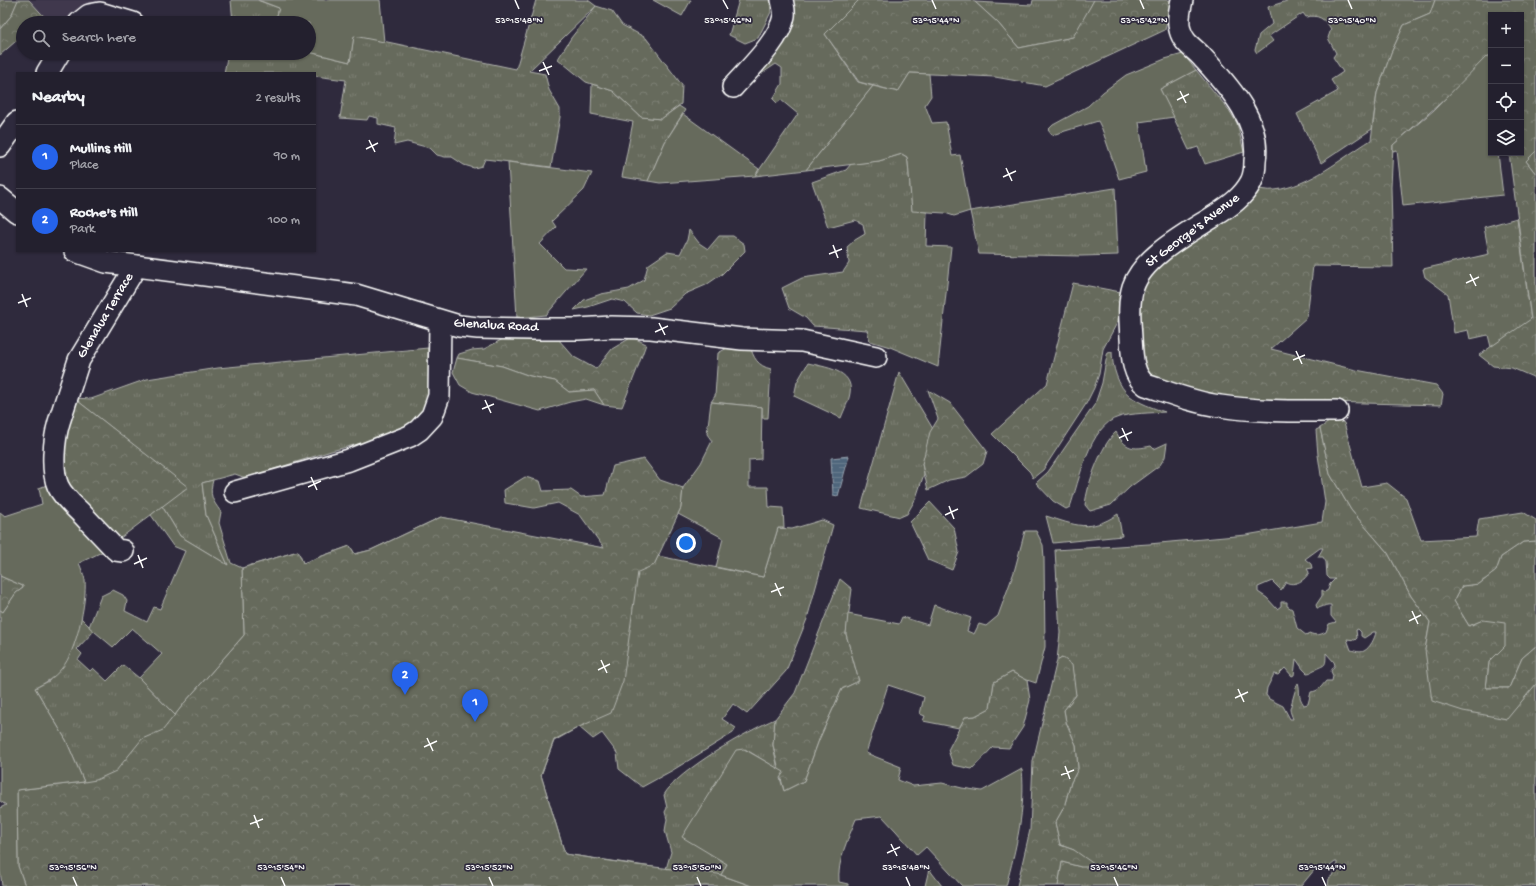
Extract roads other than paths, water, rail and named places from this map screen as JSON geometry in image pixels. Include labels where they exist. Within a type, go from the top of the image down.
[{"type":"street","points":[[733,87],[764,53],[778,30],[785,15],[782,0]]},
{"type":"street","name":"St George's Avenue","points":[[1182,0],[1179,12],[1179,28],[1185,43],[1201,56],[1247,114],[1254,133],[1257,150],[1254,173],[1251,182],[1237,201],[1165,249],[1147,263],[1139,274],[1133,287],[1129,310],[1132,354],[1137,375],[1146,385],[1195,401],[1220,406],[1283,411],[1337,411]]},
{"type":"street","points":[[88,16],[100,14],[107,16]]},
{"type":"street","points":[[48,72],[55,60]]},
{"type":"street","points":[[0,146],[16,123]]},
{"type":"street","points":[[0,198],[16,211]]},
{"type":"street","name":"Glenalua Road","points":[[78,252],[106,262],[356,295],[459,326],[478,328],[651,328],[742,339],[802,341],[876,356]]},
{"type":"street","name":"Glenalua Terrace","points":[[122,551],[116,550],[69,501],[59,487],[54,467],[56,432],[79,360],[136,266]]},
{"type":"street","points":[[235,492],[349,460],[410,436],[419,430],[432,416],[439,396],[440,321]]},
{"type":"water","points":[[849,456],[838,496],[833,495],[831,458]]},
{"type":"place","name":"Roche's Hill","points":[[405,695]]},
{"type":"place","name":"Mullins Hill","points":[[475,722]]}]
